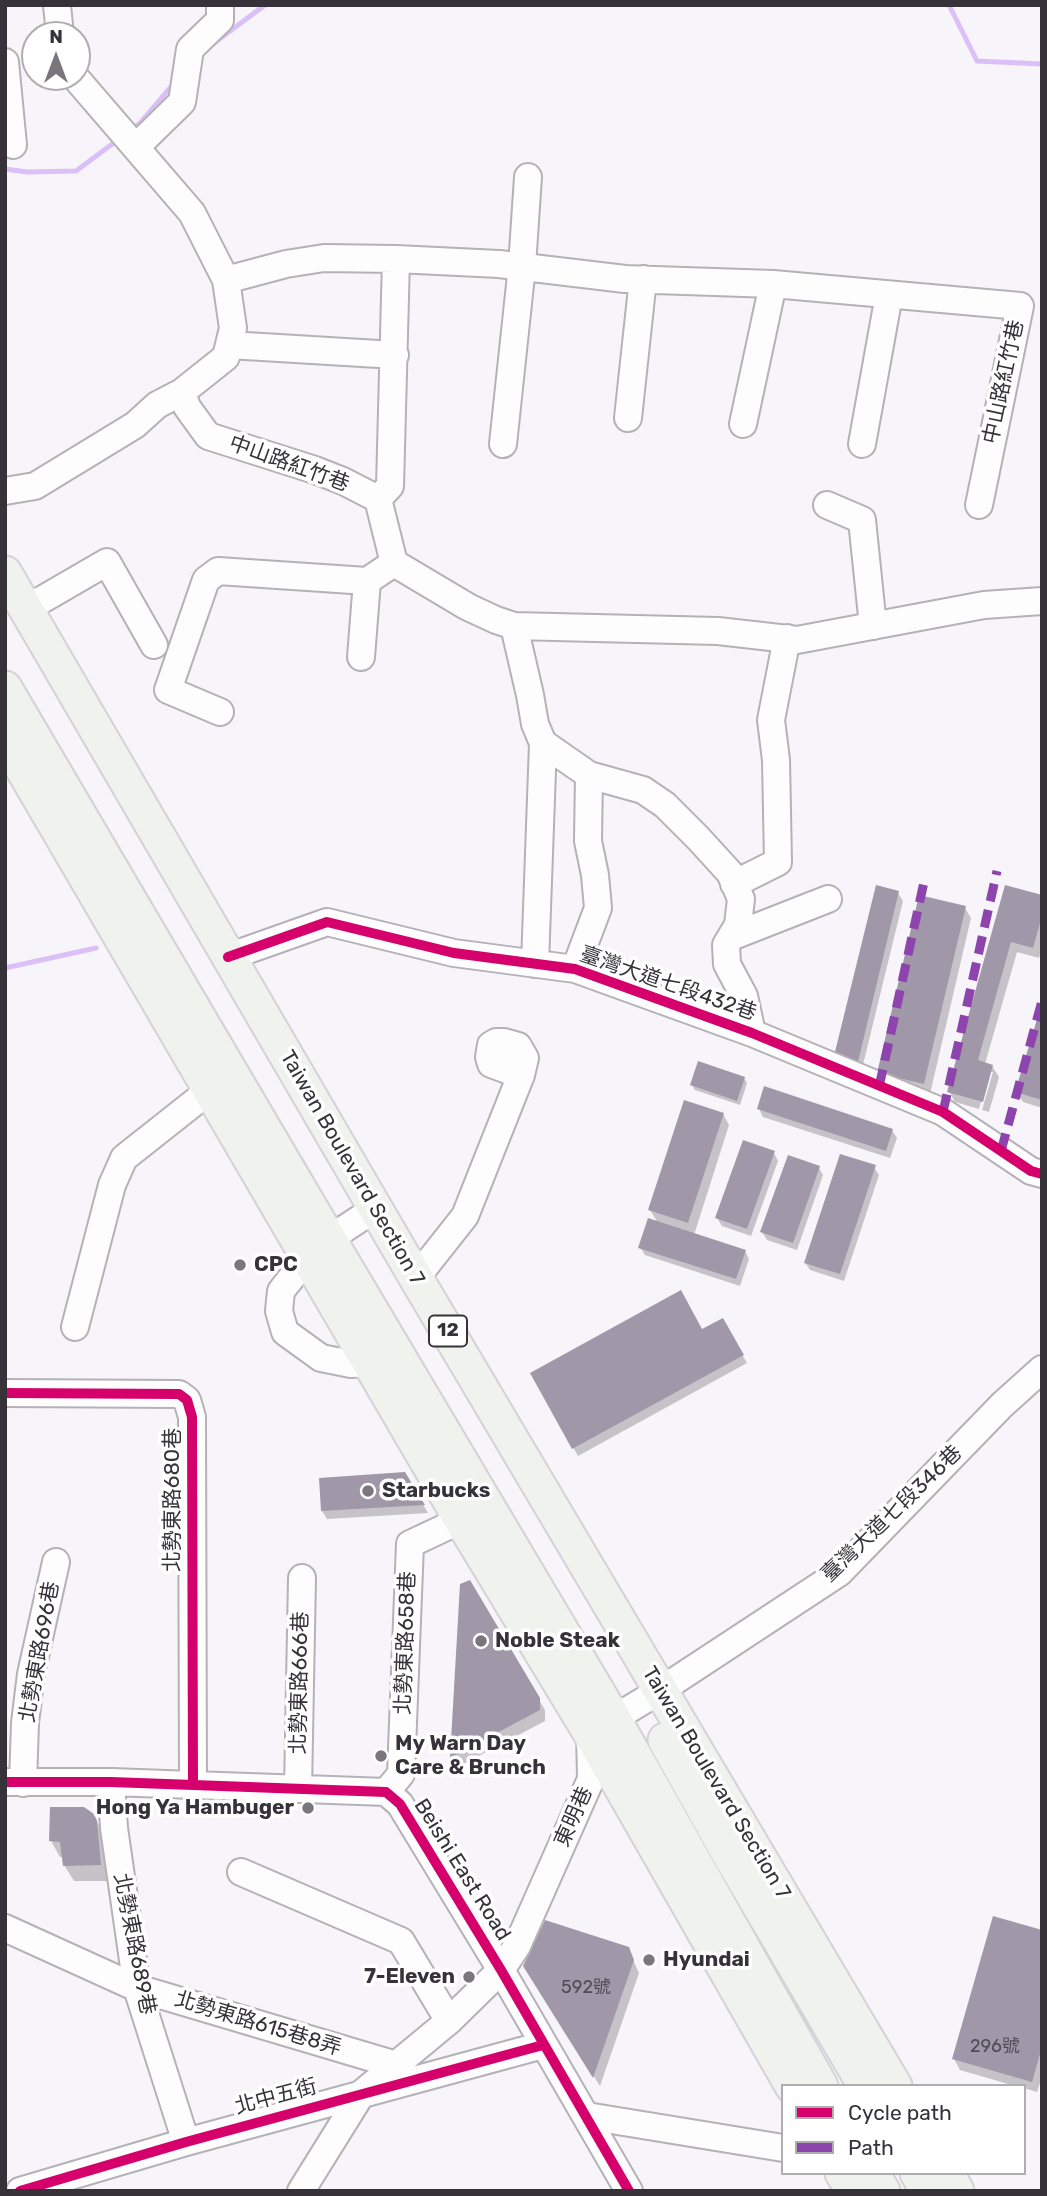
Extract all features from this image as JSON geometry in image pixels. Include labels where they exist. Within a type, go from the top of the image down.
[{"type":"main road","name":"Taiwan Boulevard Section 7","points":[[5,573],[15,614],[367,1213],[652,1696],[894,2084]]},
{"type":"main road","name":"Taiwan Boulevard Section 7","points":[[15,614],[228,957],[367,1213],[416,1278],[652,1696],[730,1856],[864,2084]]},
{"type":"main road","name":"12","points":[[5,688],[382,1356],[602,1726],[820,2084]]},
{"type":"main road","name":"12","points":[[5,739],[211,1090],[319,1248]]},
{"type":"main road","name":"12","points":[[382,1356],[461,1520],[602,1726],[791,2084]]},
{"type":"main road","points":[[843,2175],[853,2191]]},
{"type":"main road","points":[[873,2175],[883,2191]]},
{"type":"main road","points":[[918,2175],[927,2191]]},
{"type":"main road","points":[[948,2175],[957,2191]]},
{"type":"street","points":[[132,142],[182,102],[190,49],[220,20],[220,5]]},
{"type":"street","points":[[5,62],[13,145]]},
{"type":"street","points":[[5,491],[35,486],[135,425],[157,405],[182,392],[226,357],[233,328],[226,280],[192,214],[87,91]]},
{"type":"street","points":[[503,444],[522,266],[528,177]]},
{"type":"street","name":"中山路紅竹巷","points":[[226,280],[286,264],[324,258],[396,259],[522,266],[643,279],[773,284],[1020,306],[979,505]]},
{"type":"street","points":[[396,259],[390,486],[378,499],[394,563],[468,607],[496,621],[514,626],[718,631],[797,640],[984,605],[1042,601]]},
{"type":"street","points":[[628,418],[643,279]]},
{"type":"street","points":[[743,424],[773,284]]},
{"type":"street","points":[[862,444],[890,295]]},
{"type":"street","points":[[229,345],[395,355]]},
{"type":"street","name":"中山路紅竹巷","points":[[182,392],[187,407],[208,436],[343,481],[378,499]]},
{"type":"street","points":[[827,505],[862,520],[873,626]]},
{"type":"street","points":[[15,614],[107,562],[154,645]]},
{"type":"street","points":[[220,712],[168,690],[206,580],[218,571],[367,581],[394,563]]},
{"type":"street","points":[[361,657],[367,581]]},
{"type":"street","points":[[514,626],[535,724],[543,744],[535,964]]},
{"type":"street","points":[[734,884],[778,862],[776,760],[771,720],[787,638]]},
{"type":"street","points":[[543,744],[589,775],[643,790],[665,806],[730,873],[741,899],[738,925],[726,945],[727,964],[744,996],[752,1033]]},
{"type":"street","points":[[575,969],[598,908],[588,841],[589,775]]},
{"type":"street","points":[[731,937],[828,899]]},
{"type":"street","name":"臺灣大道七段432巷","points":[[228,957],[327,922],[454,953],[575,969],[752,1033],[943,1112],[1038,1169]]},
{"type":"street","points":[[416,1278],[465,1216],[522,1075]]},
{"type":"street","points":[[75,1327],[112,1185],[124,1158],[211,1090]]},
{"type":"street","points":[[367,1213],[319,1248],[281,1291],[279,1311],[285,1332],[321,1358],[351,1364],[382,1356]]},
{"type":"street","name":"臺灣大道七段346巷","points":[[652,1696],[839,1573],[1002,1405],[1042,1369]]},
{"type":"street","name":"北勢東路680巷","points":[[5,1392],[179,1394],[187,1400],[192,1417],[193,1784]]},
{"type":"street","name":"北勢東路658巷","points":[[386,1792],[401,1774],[410,1544],[461,1520]]},
{"type":"street","name":"北勢東路696巷","points":[[14,1783],[31,1674],[56,1562]]},
{"type":"street","name":"北勢東路666巷","points":[[298,1788],[302,1578]]},
{"type":"street","points":[[602,1726],[652,1696]]},
{"type":"street","name":"東明巷","points":[[362,2093],[449,2021],[500,1970],[517,1945],[590,1779],[602,1726]]},
{"type":"street","name":"Beishi East Road","points":[[14,1783],[111,1782],[386,1792],[400,1804],[629,2191]]},
{"type":"street","name":"北勢東路689巷","points":[[111,1782],[114,1828],[137,1987],[186,2142]]},
{"type":"street","points":[[241,1872],[401,1941],[449,2021]]},
{"type":"street","name":"北勢東路615巷8弄","points":[[5,1928],[137,1987],[396,2065]]},
{"type":"street","name":"北中五街","points":[[20,2191],[186,2142],[543,2045]]},
{"type":"street","points":[[301,2191],[362,2093]]},
{"type":"street","points":[[587,2116],[781,2148]]},
{"type":"street","points":[[5,2189],[14,2191]]},
{"type":"building","points":[[876,885],[899,891],[857,1066],[833,1060]]},
{"type":"building","points":[[1005,885],[1042,895],[1042,916],[1033,948],[1011,942],[978,1060],[993,1065],[983,1102],[947,1092]]},
{"type":"building","points":[[919,895],[966,906],[924,1084],[877,1073]]},
{"type":"building","points":[[1042,1006],[1042,1100],[1015,1092]]},
{"type":"building","points":[[698,1061],[745,1077],[737,1101],[690,1085]]},
{"type":"building","points":[[764,1086],[893,1129],[886,1151],[757,1109]]},
{"type":"building","points":[[684,1100],[724,1113],[688,1223],[648,1210]]},
{"type":"building","points":[[743,1140],[775,1151],[747,1229],[715,1218]]},
{"type":"building","points":[[840,1154],[876,1165],[840,1274],[804,1263]]},
{"type":"building","points":[[788,1155],[820,1166],[793,1243],[760,1232]]},
{"type":"building","points":[[648,1218],[746,1250],[736,1279],[638,1248]]},
{"type":"building","points":[[681,1290],[702,1329],[723,1318],[744,1355],[572,1449],[530,1373]]},
{"type":"building","name":"Starbucks","points":[[405,1472],[425,1505],[321,1511],[319,1478]]},
{"type":"building","name":"Noble Steak","points":[[470,1580],[540,1698],[540,1710],[450,1758],[460,1584]]},
{"type":"building","points":[[50,1807],[84,1807],[94,1814],[101,1865],[63,1866],[60,1842],[49,1841]]},
{"type":"building","points":[[993,1916],[1042,1930],[1042,2047],[1032,2082],[952,2059]]},
{"type":"building","points":[[545,1920],[629,1947],[634,1960],[593,2078],[523,1966]]},
{"type":"waterway","points":[[214,43],[265,5]]},
{"type":"waterway","points":[[949,5],[977,61],[1042,64]]},
{"type":"waterway","points":[[129,131],[140,123],[175,82]]},
{"type":"waterway","points":[[5,169],[27,172],[76,171],[119,139]]},
{"type":"waterway","points":[[5,968],[96,948]]},
{"type":"marked path","points":[[943,1112],[997,871]]},
{"type":"marked path","points":[[879,1087],[924,882]]},
{"type":"marked path","points":[[1001,1151],[1042,1001]]},
{"type":"cycle path","points":[[228,957],[327,922],[454,953],[575,969],[752,1033],[943,1112],[1031,1171],[1042,1174]]},
{"type":"cycle path","points":[[5,1393],[179,1394],[187,1400],[192,1417],[193,1785]]},
{"type":"cycle path","points":[[5,1782],[111,1782],[386,1792],[400,1804],[501,1970],[629,2191]]},
{"type":"cycle path","points":[[20,2191],[186,2142],[543,2045]]},
{"type":"place","name":"CPC","points":[[240,1265]]},
{"type":"place","name":"Starbucks","points":[[368,1491]]},
{"type":"place","name":"Noble Steak","points":[[481,1641]]},
{"type":"place","name":"My Warn Day Care & Brunch","points":[[381,1756]]},
{"type":"place","name":"Hong Ya Hambuger","points":[[308,1808]]},
{"type":"place","name":"Hyundai","points":[[649,1960]]},
{"type":"place","name":"7-Eleven","points":[[469,1977]]}]
